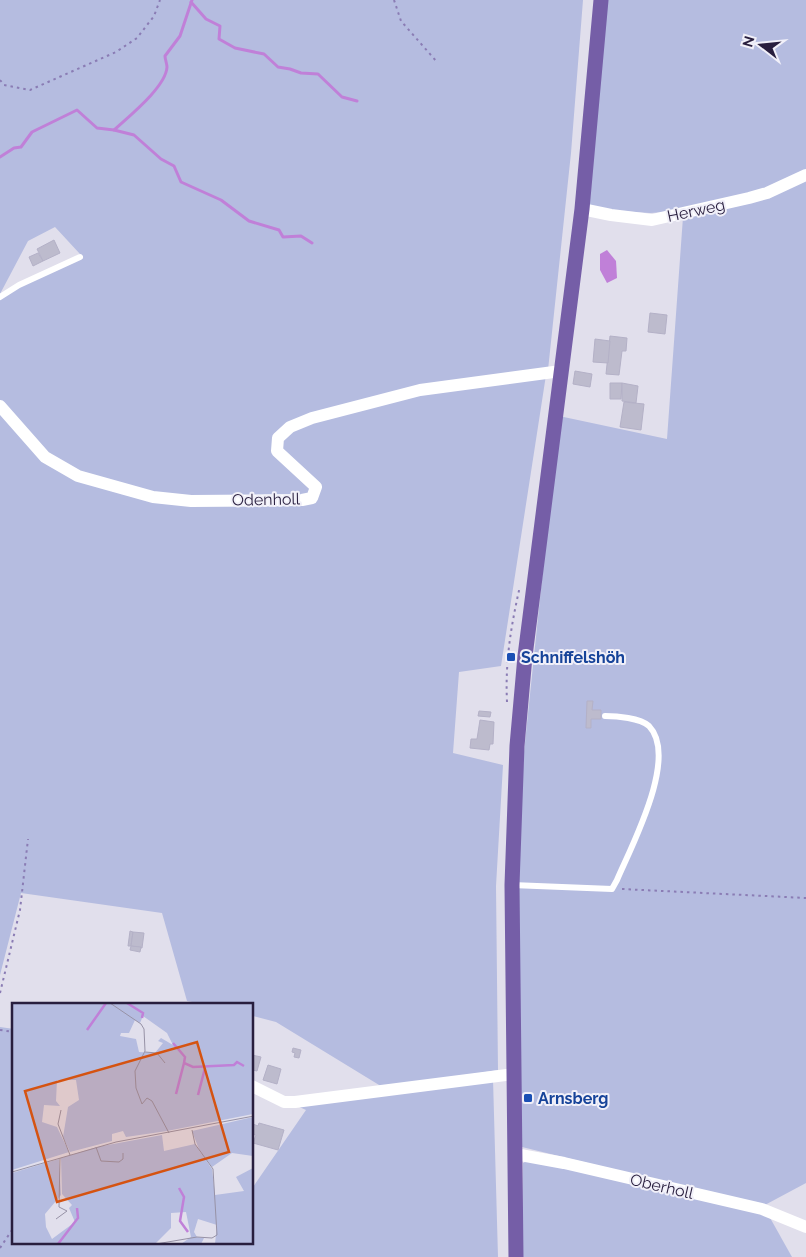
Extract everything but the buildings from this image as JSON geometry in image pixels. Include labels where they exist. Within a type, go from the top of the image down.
[{"type":"main road","points":[[516,1257],[512,885],[517,746],[525,656],[582,209],[601,0]]},
{"type":"street","name":"Herweg","points":[[582,209],[652,220],[768,193],[806,175]]},
{"type":"street","name":"Odenholl","points":[[0,406],[46,457],[78,476],[153,497],[191,501],[302,500],[312,498],[316,487],[278,451],[278,438],[290,428],[312,418],[420,390],[561,371]]},
{"type":"street","points":[[254,1087],[284,1102],[295,1102],[514,1074]]},
{"type":"street","name":"Oberholl","points":[[515,1154],[564,1163],[762,1209],[806,1227]]},
{"type":"lane","points":[[0,297],[19,285],[80,257]]},
{"type":"lane","points":[[512,885],[612,888],[617,880],[653,794],[659,759],[654,733],[644,722],[622,716],[605,716]]},
{"type":"path","points":[[0,80],[4,85],[30,90],[116,52],[137,38],[154,16],[160,0]]},
{"type":"path","points":[[394,0],[401,21],[437,62]]},
{"type":"path","points":[[0,993],[20,910],[28,839]]},
{"type":"path","points":[[612,888],[806,898]]},
{"type":"path","points":[[0,1248],[12,1230]]},
{"type":"shaded area","points":[[0,0],[583,0],[571,153],[548,370],[420,392],[546,375],[501,666],[459,672],[453,753],[503,765],[496,886],[498,1070],[384,1088],[276,1022],[254,1016],[254,1003],[198,1003],[187,1001],[162,913],[21,893],[0,975],[0,300],[20,286],[80,254],[55,227],[28,241],[0,294]]},
{"type":"shaded area","points":[[607,0],[806,0],[806,170],[750,195],[682,211],[650,213],[589,209]]},
{"type":"shaded area","points":[[806,179],[806,1183],[763,1206],[522,1147],[516,880],[524,752],[559,416],[667,439],[683,217]]},
{"type":"shaded area","points":[[607,250],[616,261],[617,278],[607,283],[600,270],[600,254]]},
{"type":"shaded area","points":[[0,1027],[12,1029],[12,1244],[254,1244],[254,1186],[306,1110],[295,1105],[493,1079],[498,1257],[0,1257]]},
{"type":"shaded area","points":[[529,1160],[769,1216],[792,1257],[522,1257],[523,1163]]},
{"type":"waterway","points":[[0,157],[14,148],[21,147],[32,132],[77,110],[97,128],[114,130],[145,101],[165,75],[167,67],[165,56],[180,36],[192,0]]},
{"type":"waterway","points":[[191,2],[206,19],[220,26],[219,39],[235,48],[264,54],[278,67],[301,73],[318,74],[342,97],[357,101]]},
{"type":"waterway","points":[[114,130],[134,135],[161,159],[174,166],[181,182],[221,200],[249,221],[279,230],[283,237],[301,236],[312,243]]},
{"type":"place","name":"Schniffelshöh","points":[[511,657]]},
{"type":"place","name":"Arnsberg","points":[[528,1098]]}]
